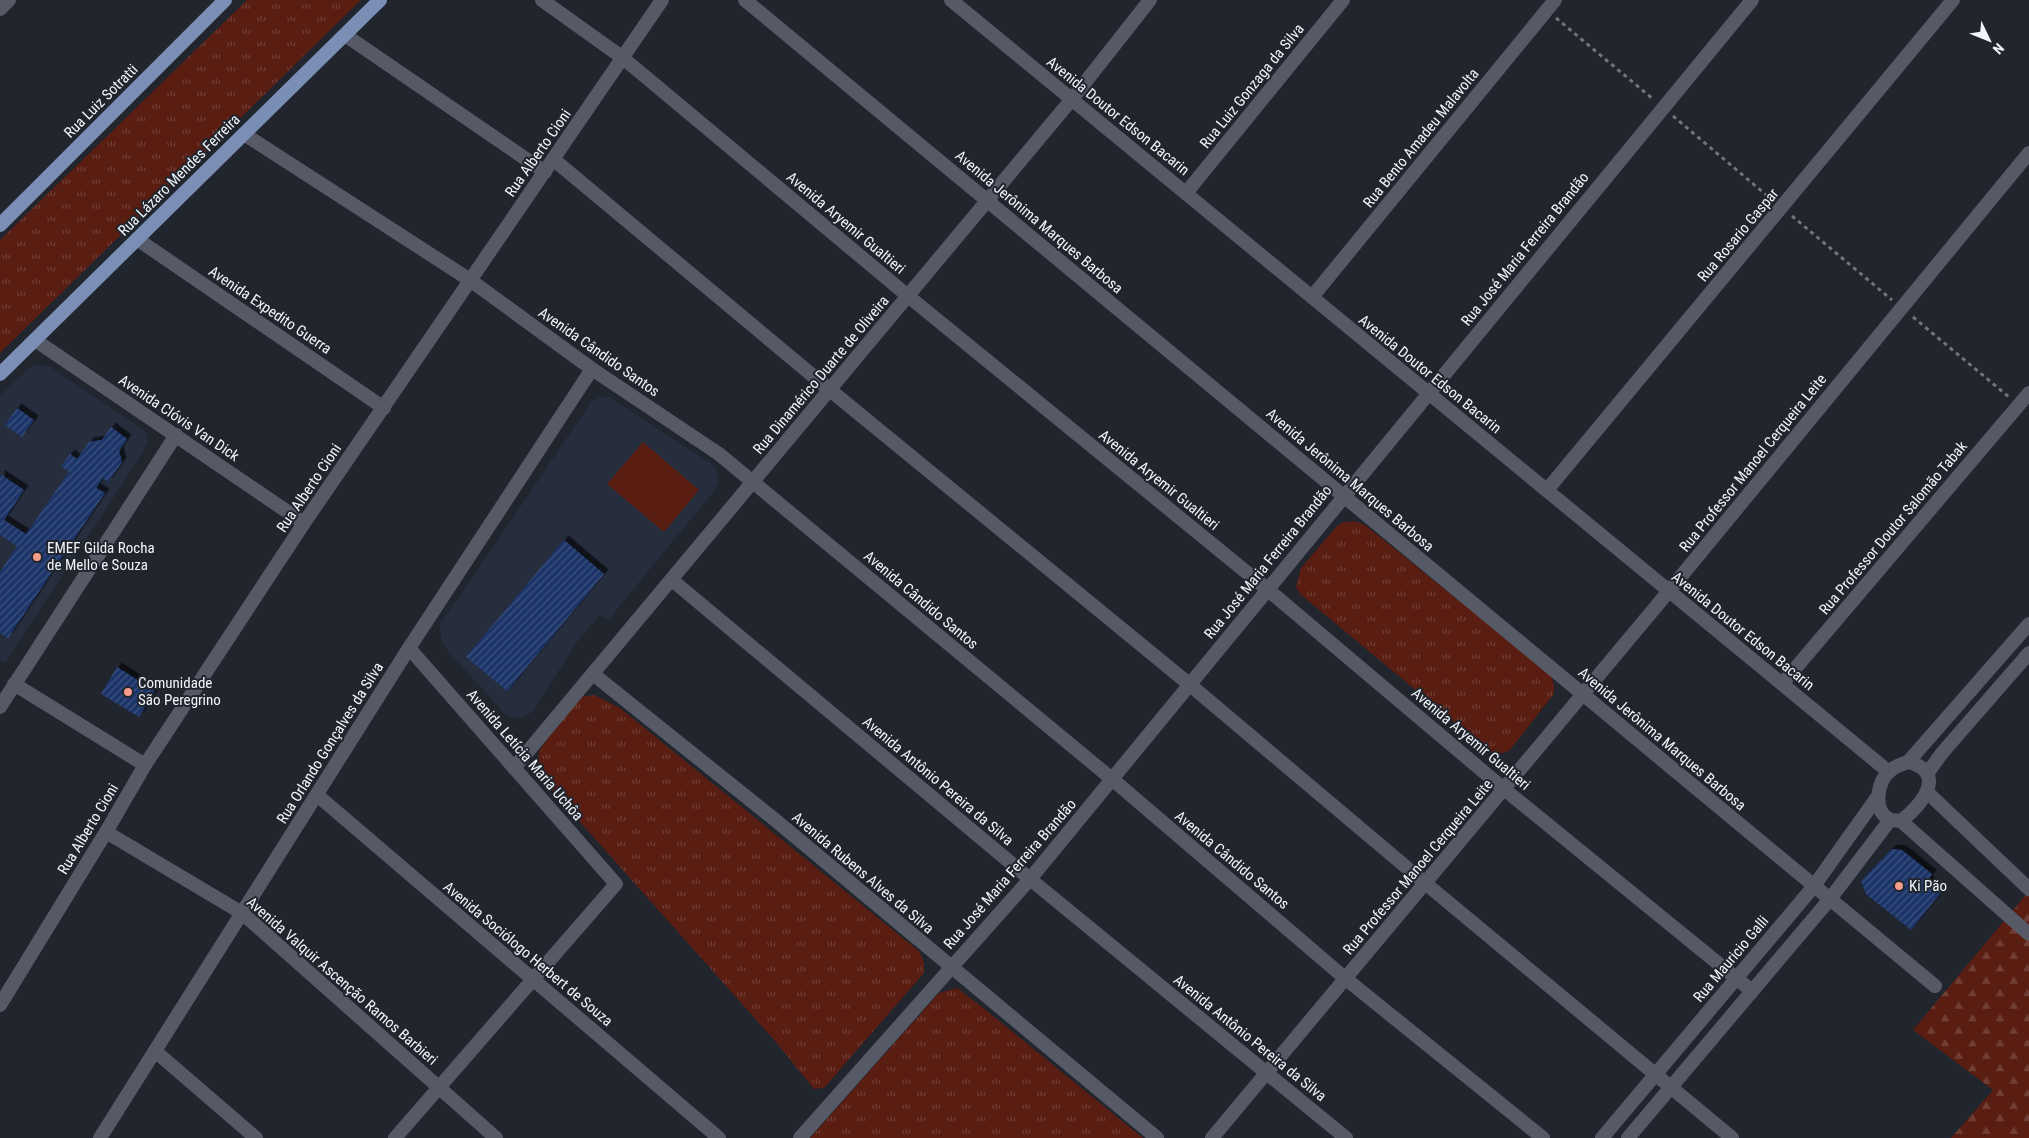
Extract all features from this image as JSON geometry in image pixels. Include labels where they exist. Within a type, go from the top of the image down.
[{"type":"main road","name":"Rua Luiz Sotratti","points":[[0,225],[224,0]]},
{"type":"main road","name":"Rua Lázaro Mendes Ferreira","points":[[0,374],[380,0]]},
{"type":"street","points":[[0,9],[10,0]]},
{"type":"street","name":"Avenida Aryemir Gualtieri","points":[[542,0],[623,58],[908,296],[1267,589],[1504,789],[1752,992]]},
{"type":"street","name":"Rua Alberto Cioni","points":[[0,1005],[145,765],[304,523],[662,0]]},
{"type":"street","name":"Avenida Jerônima Marques Barbosa","points":[[746,0],[1935,986]]},
{"type":"street","name":"Avenida Doutor Edson Bacarin","points":[[951,0],[1889,772]]},
{"type":"street","name":"Rua Dinamérico Duarte de Oliveira","points":[[514,768],[1072,99],[1150,0]]},
{"type":"street","name":"Rua Luiz Gonzaga da Silva","points":[[1186,193],[1343,0]]},
{"type":"street","name":"Rua Bento Amadeu Malavolta","points":[[1312,297],[1555,0]]},
{"type":"street","name":"Rua José Maria Ferreira Brandão","points":[[800,1138],[1030,879],[1752,0]]},
{"type":"street","name":"Rua Rosario Gaspar","points":[[1547,490],[1953,0]]},
{"type":"street","points":[[345,35],[545,172]]},
{"type":"street","name":"Avenida Cândido Santos","points":[[244,134],[470,280],[592,369],[720,454],[1112,778],[1346,979],[1543,1138]]},
{"type":"street","name":"Rua Professor Manoel Cerqueira Leite","points":[[1212,1138],[1669,591],[2029,153]]},
{"type":"street","points":[[553,159],[830,390],[1190,684],[1425,883],[1732,1138]]},
{"type":"street","name":"Avenida Expedito Guerra","points":[[137,239],[384,408]]},
{"type":"street","name":"Avenida Clóvis Van Dick","points":[[35,340],[304,523]]},
{"type":"street","name":"Rua Orlando Gonçalves da Silva","points":[[100,1138],[409,648],[592,369]]},
{"type":"street","name":"Rua Professor Doutor Salomão Tabak","points":[[1782,684],[2029,393]]},
{"type":"street","points":[[0,707],[176,435]]},
{"type":"street","name":"Avenida Antônio Pereira da Silva","points":[[672,580],[1030,879],[1346,1138]]},
{"type":"street","points":[[2029,624],[1908,762],[1897,765],[1889,772],[1884,778],[1878,796],[1883,814],[1895,820],[2029,934]]},
{"type":"street","name":"Avenida Letícia Maria Uchôa","points":[[409,648],[616,884],[533,979]]},
{"type":"street","points":[[1927,774],[1942,753],[2029,653]]},
{"type":"street","name":"Avenida Rubens Alves da Silva","points":[[593,674],[774,819],[1157,1138]]},
{"type":"street","points":[[14,684],[145,765]]},
{"type":"street","points":[[1628,1138],[1895,820],[1918,806],[1927,792],[1927,774],[1922,768],[1908,762]]},
{"type":"street","points":[[1927,792],[2028,886]]},
{"type":"street","name":"Avenida Sociólogo Herbert de Souza","points":[[317,795],[719,1138]]},
{"type":"street","name":"Rua Mauricio Galli","points":[[1602,1138],[1814,886],[1878,796]]},
{"type":"street","name":"Avenida Valquir Ascenção Ramos Barbieri","points":[[106,832],[242,913],[496,1138]]},
{"type":"street","points":[[395,1138],[533,979]]},
{"type":"street","points":[[155,1050],[256,1138]]},
{"type":"shaded area","name":"EMEF Gilda Rocha de Mello e Souza","points":[[34,364],[50,367],[141,428],[147,434],[148,441],[142,454],[5,663],[0,660],[0,395]]},
{"type":"shaded area","points":[[608,396],[712,464],[717,471],[719,480],[716,489],[608,620],[600,615],[579,639],[532,712],[524,717],[514,718],[506,715],[447,650],[441,640],[440,623],[591,402]]},
{"type":"green space","points":[[247,0],[361,0],[0,353],[0,240]]},
{"type":"green space","points":[[643,442],[699,490],[664,532],[607,484]]},
{"type":"green space","points":[[1355,521],[1365,525],[1551,675],[1554,694],[1509,751],[1495,755],[1489,751],[1300,594],[1296,587],[1301,568],[1337,526],[1344,522]]},
{"type":"green space","points":[[594,695],[620,708],[920,952],[924,963],[924,973],[824,1088],[814,1089],[775,1041],[540,777],[536,767],[540,749],[574,704],[582,697]]},
{"type":"green space","points":[[2029,891],[2029,1138],[1951,1138],[1993,1090],[1913,1030]]},
{"type":"green space","points":[[957,988],[1143,1138],[810,1138],[939,993]]},
{"type":"building","points":[[17,408],[34,420],[22,437],[5,425]]},
{"type":"building","points":[[111,427],[127,439],[119,451],[122,462],[108,482],[103,478],[96,488],[105,493],[8,638],[0,633],[0,572],[17,546],[0,535],[0,474],[24,490],[4,520],[26,534],[69,472],[61,466],[70,454],[77,459],[89,442],[102,440]]},
{"type":"building","points":[[564,540],[604,574],[507,691],[466,657]]},
{"type":"building","name":"Comunidade São Peregrino","points":[[117,667],[155,691],[139,717],[101,694]]},
{"type":"building","name":"Ki Pão","points":[[1892,849],[1902,850],[1932,874],[1928,880],[1942,891],[1911,930],[1866,894],[1861,881]]},
{"type":"place","name":"EMEF Gilda Rocha de Mello e Souza","points":[[37,557]]},
{"type":"place","name":"Comunidade São Peregrino","points":[[128,692]]},
{"type":"place","name":"Ki Pão","points":[[1899,886]]}]
